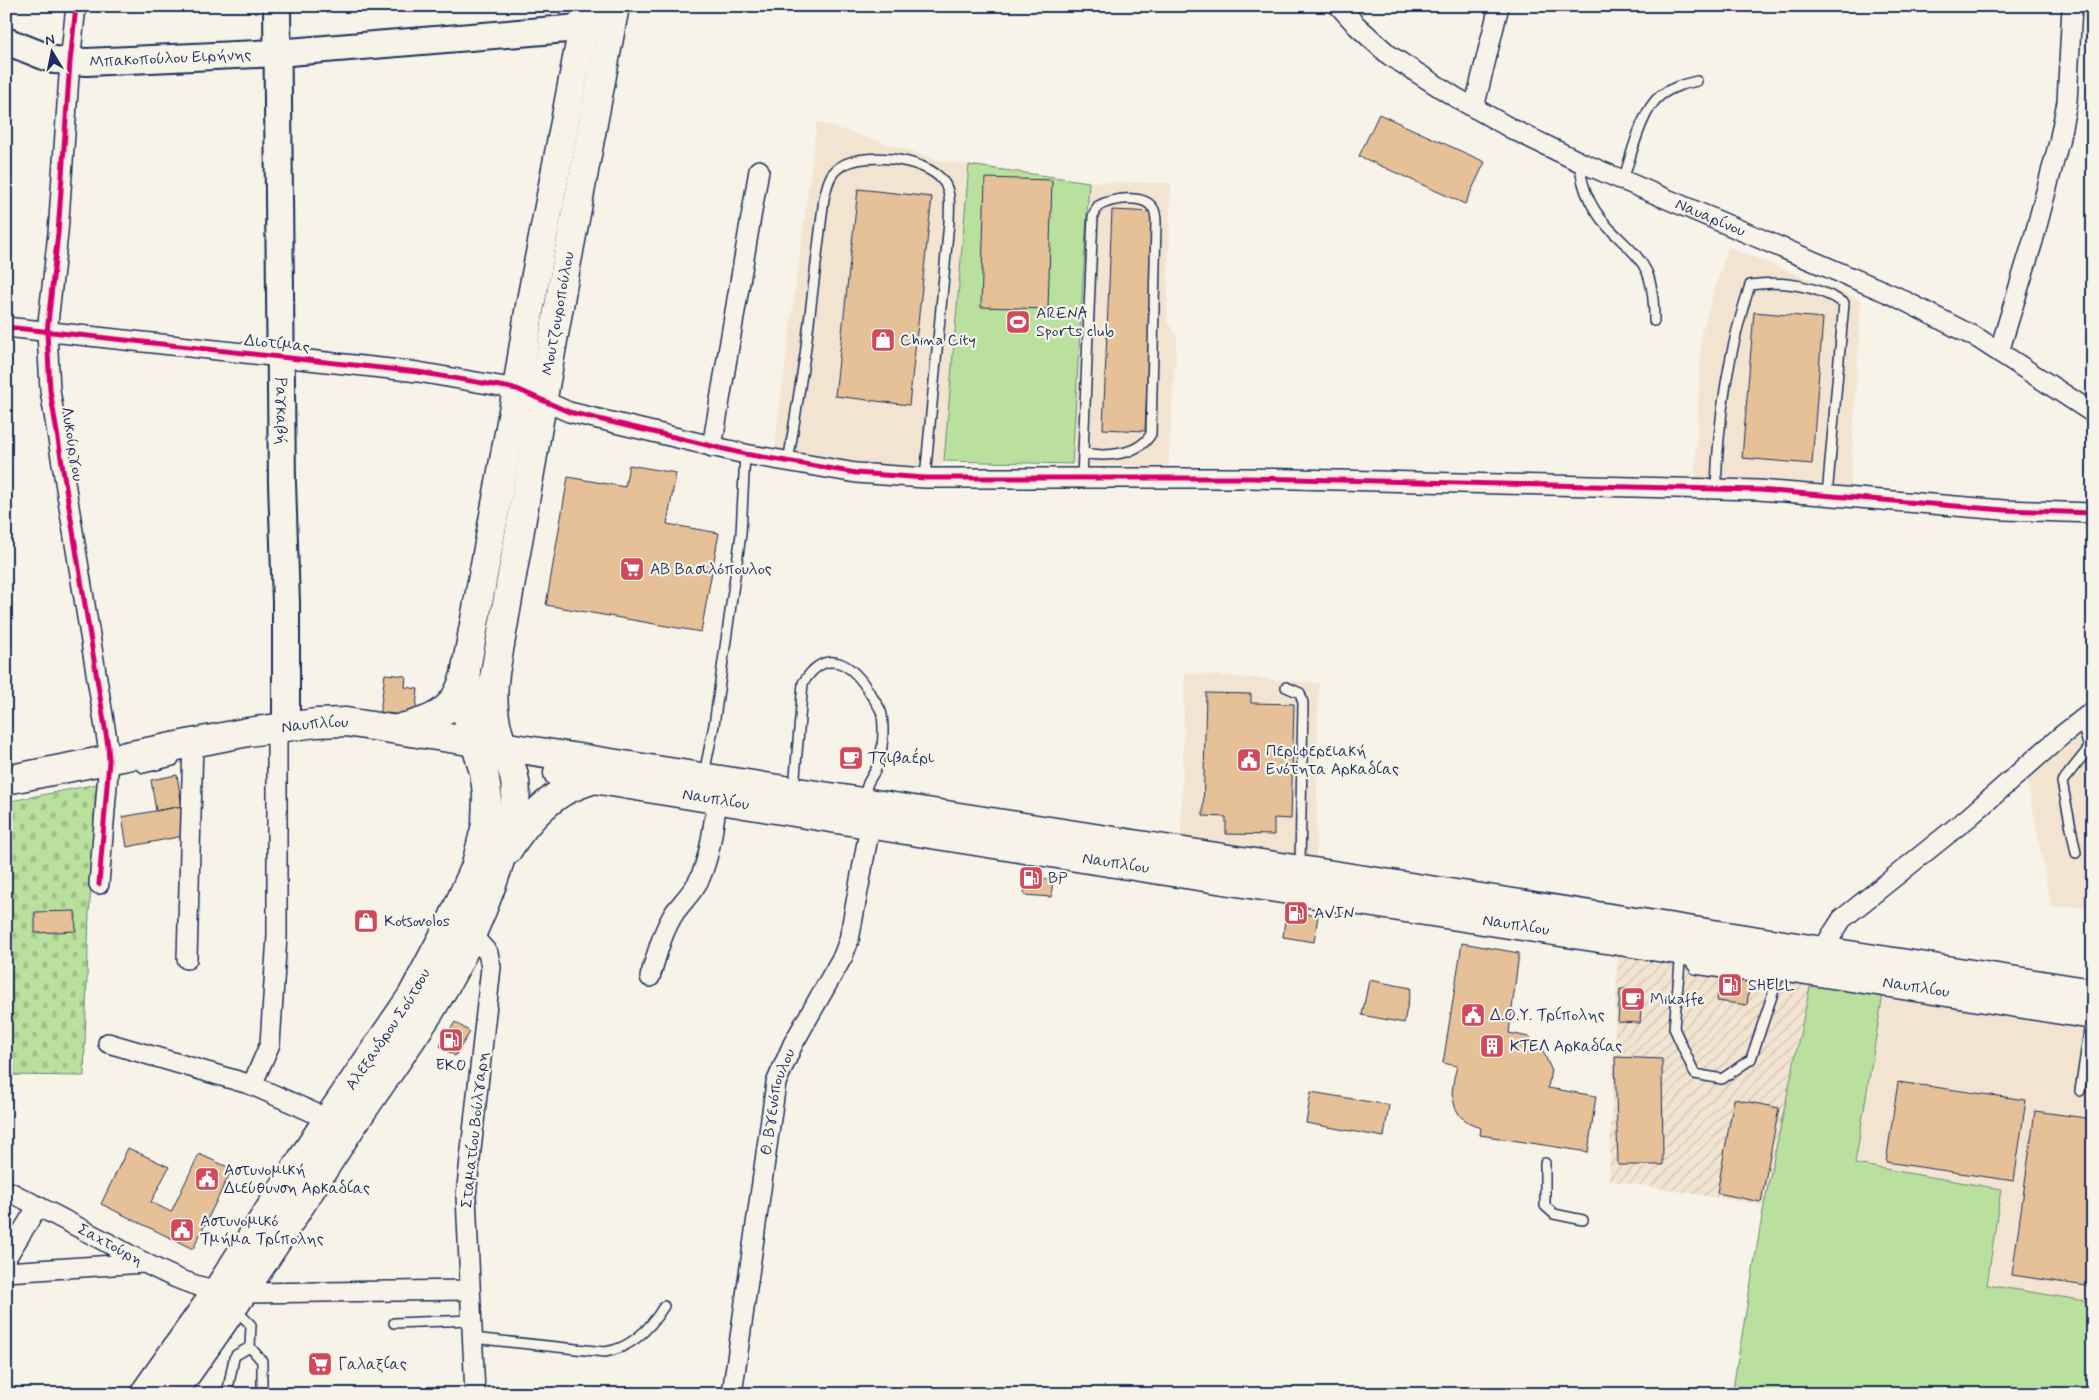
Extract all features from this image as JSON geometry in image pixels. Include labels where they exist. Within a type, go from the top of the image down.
[{"type":"main road","name":"Μουτζουροπούλου","points":[[508,756],[495,716],[494,684],[543,399],[613,16]]},
{"type":"main road","name":"Μουτζουροπούλου","points":[[477,751],[468,719],[466,669],[517,389],[530,306],[585,17]]},
{"type":"main road","points":[[396,729],[422,723],[437,716],[452,705],[462,686],[466,669]]},
{"type":"main road","name":"Ναυπλίου","points":[[281,727],[340,722],[396,729],[477,751]]},
{"type":"main road","points":[[6,780],[281,727]]},
{"type":"main road","name":"Ναυπλίου","points":[[281,727],[477,751],[867,814],[1300,869],[2092,1007]]},
{"type":"main road","name":"Αλεξανδρου Σούτσου","points":[[172,1394],[231,1297],[328,1119],[412,996],[462,900],[475,868],[486,825],[487,788],[477,751]]},
{"type":"main road","name":"Ναυπλίου","points":[[508,756],[594,779],[710,788],[794,791],[867,814],[1006,850],[1059,859],[1332,901],[1782,965],[1820,960]]},
{"type":"main road","name":"Αλεξανδρου Σούτσου","points":[[144,1394],[231,1297],[431,1010],[471,934],[497,867],[516,794],[516,780],[508,756]]},
{"type":"main road","points":[[497,867],[528,823],[544,807],[561,793],[594,779]]},
{"type":"street","name":"Λυκούργου","points":[[76,6],[70,62],[58,233],[47,332],[50,390],[104,717],[117,759],[99,884]]},
{"type":"street","name":"Ραγκαβή","points":[[277,6],[286,603],[281,727]]},
{"type":"street","name":"Ναυαρίνου","points":[[1340,6],[1357,26],[1384,50],[1474,108],[1527,137],[1580,162],[1895,296],[1979,339],[2093,413]]},
{"type":"street","points":[[1474,108],[1499,6]]},
{"type":"street","points":[[1999,352],[2033,241],[2059,142],[2067,102],[2072,6]]},
{"type":"street","name":"Μπακοπούλου Ειρήνης","points":[[6,41],[42,56],[70,62],[277,53],[585,17],[613,16]]},
{"type":"street","points":[[712,447],[759,170]]},
{"type":"street","name":"Διοτίμας","points":[[6,327],[418,372],[517,389],[569,412],[712,447],[788,463],[856,473],[925,478],[1250,478],[1716,489],[2004,510],[2093,513]]},
{"type":"street","points":[[1820,960],[1842,919],[1969,817],[2087,716]]},
{"type":"street","points":[[252,1084],[270,1044],[276,954],[281,727]]},
{"type":"street","points":[[186,959],[187,744]]},
{"type":"street","points":[[650,977],[662,936],[674,914],[698,881],[710,852],[710,788]]},
{"type":"street","name":"Θ. Βγενόπουλου","points":[[732,1394],[776,1084],[793,1044],[849,940],[867,814]]},
{"type":"street","name":"Σταματίου Βούλγαρη","points":[[471,934],[488,953],[492,967],[466,1189],[474,1394]]},
{"type":"street","points":[[108,1043],[252,1084],[328,1119]]},
{"type":"street","name":"Σαχτούρη","points":[[6,1190],[145,1263],[185,1282],[231,1297],[470,1290]]},
{"type":"street","points":[[6,1258],[38,1206]]},
{"type":"street","points":[[6,1272],[145,1263]]},
{"type":"lane","points":[[1623,180],[1642,124],[1654,101],[1672,89],[1697,81]]},
{"type":"lane","points":[[788,463],[805,355],[824,198],[830,176],[837,168],[858,159],[884,158],[911,163],[932,170],[948,189],[949,222],[925,478]]},
{"type":"lane","points":[[1580,162],[1580,177],[1592,207],[1601,221],[1639,259],[1647,272],[1652,292],[1654,321]]},
{"type":"lane","points":[[1082,477],[1083,453],[1093,216],[1098,206],[1109,201],[1140,200],[1152,206],[1155,212],[1156,223],[1151,434],[1142,444],[1122,453],[1109,455],[1083,453]]},
{"type":"lane","points":[[1716,489],[1717,451],[1726,374],[1732,344],[1750,285],[1785,282],[1817,290],[1844,303],[1828,496]]},
{"type":"lane","points":[[710,788],[714,725],[742,516],[745,454]]},
{"type":"lane","points":[[794,791],[803,683],[811,671],[824,663],[836,662],[852,668],[864,682],[882,714],[880,760],[874,775],[868,782],[867,814]]},
{"type":"lane","points":[[1286,687],[1300,693],[1303,703],[1300,869]]},
{"type":"lane","points":[[2076,853],[2062,782],[2089,748],[2087,716]]},
{"type":"lane","points":[[1681,950],[1674,1028],[1695,1074],[1722,1079],[1751,1059],[1782,965]]},
{"type":"lane","points":[[2080,1091],[2092,1007]]},
{"type":"lane","points":[[1545,1163],[1545,1206],[1554,1214],[1583,1220]]},
{"type":"lane","points":[[231,1297],[252,1326],[250,1348],[262,1361],[262,1394]]},
{"type":"lane","points":[[394,1323],[471,1329],[605,1352],[621,1349],[638,1337],[658,1317],[664,1306]]},
{"type":"lane","points":[[227,1394],[234,1358],[250,1348]]},
{"type":"shaded area","points":[[817,122],[939,160],[969,165],[944,461],[937,467],[863,466],[774,451]]},
{"type":"shaded area","points":[[1089,182],[1171,183],[1167,322],[1177,336],[1168,467],[1072,464]]},
{"type":"shaded area","points":[[1728,247],[1861,300],[1850,492],[1695,482],[1701,334]]},
{"type":"shaded area","points":[[1185,673],[1319,683],[1316,858],[1181,837]]},
{"type":"shaded area","points":[[2093,725],[2093,907],[2051,907],[2027,778]]},
{"type":"shaded area","points":[[1618,952],[1811,982],[1764,1205],[1609,1180]]},
{"type":"shaded area","points":[[1882,994],[2093,1030],[2093,1302],[1986,1286],[1855,1164]]},
{"type":"green space","name":"ARENA Sports club","points":[[969,165],[1089,182],[1072,464],[944,461]]},
{"type":"green space","points":[[97,784],[96,827],[89,913],[84,1076],[6,1075],[6,802]]},
{"type":"green space","points":[[1811,982],[1883,994],[1855,1164],[2001,1189],[1987,1285],[2093,1302],[2093,1394],[1732,1394],[1764,1205]]},
{"type":"building","points":[[1379,114],[1485,162],[1465,204],[1359,156]]},
{"type":"building","points":[[985,178],[1052,180],[1048,309],[981,307]]},
{"type":"building","points":[[858,189],[932,197],[909,405],[835,396]]},
{"type":"building","points":[[1112,210],[1155,212],[1145,431],[1103,429]]},
{"type":"building","points":[[1754,312],[1823,318],[1812,464],[1742,458]]},
{"type":"building","name":"ΑΒ Βασιλόπουλος","points":[[629,465],[676,473],[667,524],[719,533],[701,632],[546,605],[568,477],[625,487]]},
{"type":"building","points":[[385,674],[406,676],[405,687],[418,689],[415,717],[380,712]]},
{"type":"building","name":"Περιφερειακή Ενότητα Αρκαδίας","points":[[1206,693],[1251,694],[1251,703],[1294,704],[1291,819],[1274,818],[1274,835],[1226,834],[1226,817],[1203,816]]},
{"type":"building","points":[[177,775],[182,806],[156,811],[151,780]]},
{"type":"building","points":[[182,806],[188,835],[127,847],[122,817]]},
{"type":"building","points":[[1026,877],[1053,880],[1051,897],[1024,895]]},
{"type":"building","points":[[75,911],[76,931],[35,933],[35,912]]},
{"type":"building","points":[[1286,911],[1318,916],[1314,942],[1283,937]]},
{"type":"building","name":"ΚΤΕΛ Αρκαδίας","points":[[1462,943],[1519,953],[1509,1033],[1529,1037],[1542,1049],[1551,1069],[1548,1088],[1596,1096],[1588,1152],[1480,1135],[1481,1128],[1460,1116],[1455,1107],[1452,1093],[1457,1066],[1443,1063]]},
{"type":"building","points":[[1721,975],[1750,980],[1747,1005],[1717,1001]]},
{"type":"building","points":[[1369,980],[1411,988],[1404,1023],[1362,1015]]},
{"type":"building","points":[[1620,989],[1642,990],[1640,1023],[1618,1022]]},
{"type":"building","points":[[455,1022],[470,1032],[455,1056],[440,1046]]},
{"type":"building","points":[[1615,1057],[1662,1059],[1663,1165],[1618,1165]]},
{"type":"building","points":[[1898,1082],[2026,1100],[2014,1181],[1886,1162]]},
{"type":"building","points":[[1311,1092],[1389,1105],[1384,1137],[1306,1123]]},
{"type":"building","points":[[1734,1099],[1779,1108],[1761,1202],[1717,1193]]},
{"type":"building","points":[[2035,1111],[2093,1119],[2093,1287],[2012,1275]]},
{"type":"building","points":[[128,1148],[169,1167],[151,1202],[171,1212],[199,1154],[232,1169],[193,1249],[101,1204]]},
{"type":"cycle path","points":[[76,6],[70,62],[58,233],[47,332],[50,390],[108,746],[109,761],[99,884]]},
{"type":"cycle path","points":[[6,327],[418,372],[517,389],[569,412],[745,454],[856,473],[925,478],[1249,478],[1759,490],[2004,510],[2093,513]]},
{"type":"place","name":"ARENA Sports club","points":[[1018,322]]},
{"type":"place","name":"China City","points":[[883,340]]},
{"type":"place","name":"ΑΒ Βασιλόπουλος","points":[[632,569]]},
{"type":"place","name":"Τζιβαέρι","points":[[851,758]]},
{"type":"place","name":"Περιφερειακή Ενότητα Αρκαδίας","points":[[1249,760]]},
{"type":"place","name":"BP","points":[[1031,878]]},
{"type":"place","name":"AVIN","points":[[1296,913]]},
{"type":"place","name":"Kotsovolos","points":[[366,921]]},
{"type":"place","name":"SHELL","points":[[1730,985]]},
{"type":"place","name":"Mikaffe","points":[[1633,999]]},
{"type":"place","name":"Δ.Ο.Υ. Τρίπολης","points":[[1473,1015]]},
{"type":"place","name":"EKO","points":[[451,1040]]},
{"type":"place","name":"ΚΤΕΛ Αρκαδίας","points":[[1492,1046]]},
{"type":"place","name":"Αστυνομική Διεύθυνση Αρκαδίας","points":[[207,1179]]},
{"type":"place","name":"Αστυνομικό Τμήμα Τρίπολης","points":[[182,1230]]},
{"type":"place","name":"Γαλαξίας","points":[[320,1364]]}]
